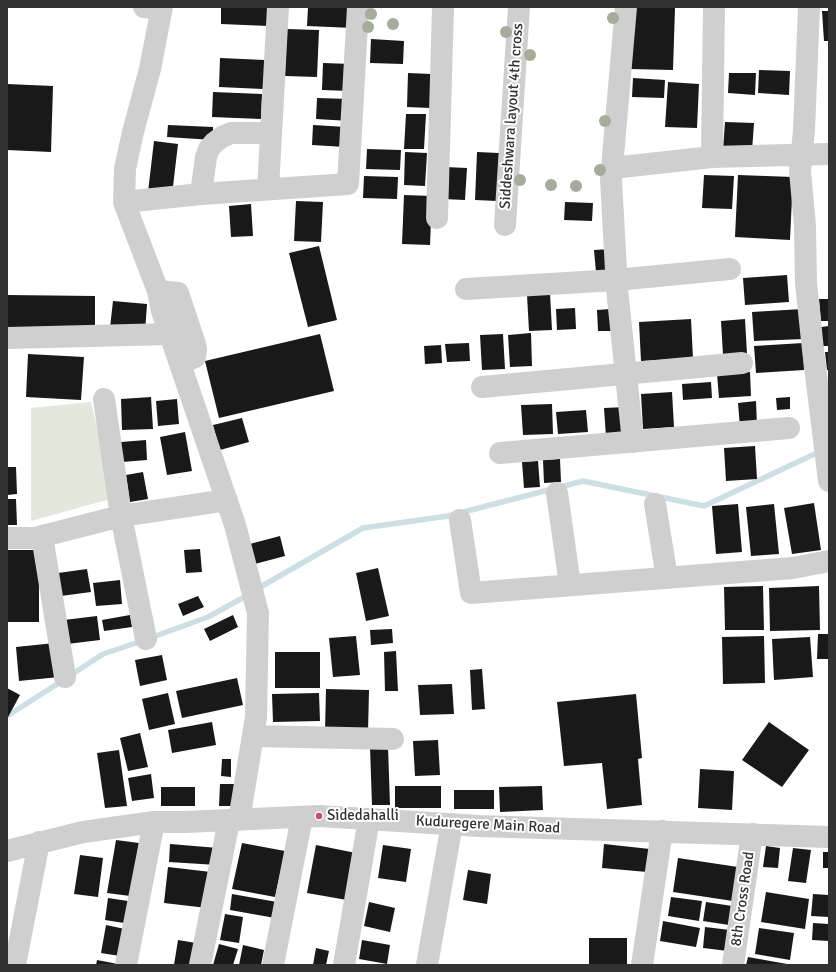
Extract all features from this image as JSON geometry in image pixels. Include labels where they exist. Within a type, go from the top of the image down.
[{"type":"street","points":[[268,189],[278,7]]},
{"type":"street","points":[[124,202],[201,194],[348,184],[358,7]]},
{"type":"street","points":[[437,218],[443,7]]},
{"type":"street","name":"Siddeshwara layout 4th cross","points":[[505,225],[519,7]]},
{"type":"street","points":[[626,7],[611,179],[616,280],[633,442]]},
{"type":"street","points":[[712,156],[714,7]]},
{"type":"street","points":[[809,7],[800,171],[805,226],[806,282],[829,481]]},
{"type":"street","points":[[156,8],[150,69],[133,132],[125,169],[124,202],[158,291],[162,311],[227,500],[258,613],[256,717],[234,820],[200,965]]},
{"type":"street","points":[[201,194],[206,157],[209,149],[214,143],[231,133],[271,133]]},
{"type":"street","points":[[612,168],[712,156],[829,154]]},
{"type":"street","points":[[466,289],[616,280],[730,269]]},
{"type":"street","points":[[158,291],[178,293],[196,350],[194,357],[180,364]]},
{"type":"street","points":[[7,338],[170,334]]},
{"type":"street","points":[[482,387],[742,363]]},
{"type":"street","points":[[104,399],[122,516],[146,639]]},
{"type":"street","points":[[500,453],[789,428]]},
{"type":"street","points":[[557,493],[570,585]]},
{"type":"street","points":[[7,538],[35,538],[122,516],[227,500]]},
{"type":"street","points":[[655,504],[667,578]]},
{"type":"street","points":[[460,520],[471,593],[793,568],[829,561]]},
{"type":"street","points":[[42,536],[65,677]]},
{"type":"street","points":[[252,736],[393,739]]},
{"type":"street","name":"Kuduregere Main Road","points":[[7,851],[83,832],[154,822],[319,816],[452,824],[829,837]]},
{"type":"street","points":[[273,965],[302,817]]},
{"type":"street","points":[[344,965],[369,819]]},
{"type":"street","points":[[126,965],[154,822]]},
{"type":"street","points":[[427,965],[452,824]]},
{"type":"street","points":[[642,965],[662,831]]},
{"type":"street","name":"8th Cross Road","points":[[733,965],[752,834]]},
{"type":"street","points":[[15,965],[39,842]]},
{"type":"shaded area","points":[[91,402],[114,498],[31,521],[31,408]]},
{"type":"building","points":[[221,7],[270,7],[269,26],[221,24]]},
{"type":"building","points":[[308,7],[354,7],[353,28],[307,26]]},
{"type":"building","points":[[632,7],[675,8],[673,70],[629,69]]},
{"type":"building","points":[[822,11],[829,11],[829,41],[824,41]]},
{"type":"building","points":[[286,29],[319,30],[317,77],[285,76]]},
{"type":"building","points":[[371,39],[404,41],[403,64],[370,63]]},
{"type":"building","points":[[220,58],[265,60],[263,89],[219,87]]},
{"type":"building","points":[[323,63],[351,64],[350,91],[322,90]]},
{"type":"building","points":[[759,70],[790,71],[789,95],[758,93]]},
{"type":"building","points":[[408,73],[431,74],[430,108],[407,107]]},
{"type":"building","points":[[729,73],[756,73],[755,95],[728,93]]},
{"type":"building","points":[[633,78],[665,80],[664,98],[632,97]]},
{"type":"building","points":[[668,82],[699,84],[697,128],[665,127]]},
{"type":"building","points":[[7,84],[53,86],[51,152],[7,150]]},
{"type":"building","points":[[213,92],[262,94],[261,119],[212,117]]},
{"type":"building","points":[[317,98],[350,99],[350,121],[316,119]]},
{"type":"building","points":[[406,114],[426,114],[424,149],[404,149]]},
{"type":"building","points":[[725,122],[754,123],[752,151],[723,150]]},
{"type":"building","points":[[168,125],[213,127],[213,140],[167,137]]},
{"type":"building","points":[[313,125],[346,127],[345,147],[312,145]]},
{"type":"building","points":[[154,141],[178,144],[172,195],[148,192]]},
{"type":"building","points":[[367,149],[401,150],[400,170],[366,169]]},
{"type":"building","points":[[405,152],[427,153],[425,186],[404,185]]},
{"type":"building","points":[[477,152],[499,153],[497,201],[475,200]]},
{"type":"building","points":[[445,167],[467,168],[465,200],[443,199]]},
{"type":"building","points":[[704,175],[734,176],[732,209],[702,208]]},
{"type":"building","points":[[738,175],[793,177],[790,240],[735,237]]},
{"type":"building","points":[[364,176],[398,177],[397,199],[363,198]]},
{"type":"building","points":[[404,195],[432,196],[430,245],[402,244]]},
{"type":"building","points":[[296,201],[323,202],[321,242],[294,241]]},
{"type":"building","points":[[565,202],[593,203],[592,221],[564,220]]},
{"type":"building","points":[[251,204],[253,236],[231,237],[229,206]]},
{"type":"building","points":[[319,246],[337,320],[308,327],[289,253]]},
{"type":"building","points":[[610,249],[612,271],[596,272],[594,250]]},
{"type":"building","points":[[787,275],[789,302],[745,305],[743,278]]},
{"type":"building","points":[[550,293],[552,330],[529,331],[527,295]]},
{"type":"building","points":[[7,295],[95,296],[95,328],[7,327]]},
{"type":"building","points":[[819,299],[829,299],[829,321],[821,321]]},
{"type":"building","points":[[113,301],[147,304],[145,332],[110,328]]},
{"type":"building","points":[[575,308],[576,329],[557,330],[556,309]]},
{"type":"building","points":[[610,309],[611,331],[598,331],[597,310]]},
{"type":"building","points":[[802,309],[804,339],[754,341],[752,312]]},
{"type":"building","points":[[691,319],[693,358],[641,361],[639,322]]},
{"type":"building","points":[[745,319],[747,354],[723,355],[721,321]]},
{"type":"building","points":[[829,326],[829,346],[822,346],[821,327]]},
{"type":"building","points":[[531,333],[532,366],[510,367],[508,335]]},
{"type":"building","points":[[320,334],[334,391],[219,418],[205,361]]},
{"type":"building","points":[[503,334],[505,369],[482,370],[480,335]]},
{"type":"building","points":[[469,343],[470,361],[447,362],[445,344]]},
{"type":"building","points":[[803,343],[804,370],[756,373],[754,346]]},
{"type":"building","points":[[441,345],[442,363],[425,364],[424,346]]},
{"type":"building","points":[[825,352],[829,352],[829,370],[827,370]]},
{"type":"building","points":[[28,354],[84,357],[81,400],[26,397]]},
{"type":"building","points":[[750,372],[751,396],[719,398],[717,374]]},
{"type":"building","points":[[711,382],[712,398],[683,400],[682,384]]},
{"type":"building","points":[[672,392],[674,427],[643,429],[641,394]]},
{"type":"building","points":[[151,397],[153,429],[122,430],[121,399]]},
{"type":"building","points":[[790,397],[790,409],[777,410],[776,398]]},
{"type":"building","points":[[177,399],[179,424],[158,426],[156,401]]},
{"type":"building","points":[[756,401],[757,426],[740,427],[738,403]]},
{"type":"building","points":[[552,404],[553,434],[523,435],[521,405]]},
{"type":"building","points":[[626,407],[628,435],[606,437],[604,408]]},
{"type":"building","points":[[586,410],[588,432],[558,434],[556,412]]},
{"type":"building","points":[[242,418],[249,442],[220,450],[213,425]]},
{"type":"building","points":[[185,432],[192,471],[167,475],[160,437]]},
{"type":"building","points":[[146,440],[147,460],[122,462],[121,442]]},
{"type":"building","points":[[755,446],[757,479],[726,481],[724,448]]},
{"type":"building","points":[[560,459],[561,482],[544,483],[543,460]]},
{"type":"building","points":[[538,461],[540,487],[524,488],[522,462]]},
{"type":"building","points":[[7,467],[16,467],[17,494],[7,495]]},
{"type":"building","points":[[143,472],[148,499],[130,502],[126,475]]},
{"type":"building","points":[[7,499],[16,499],[17,525],[7,525]]},
{"type":"building","points":[[814,503],[821,550],[792,554],[784,508]]},
{"type":"building","points":[[738,504],[742,552],[716,554],[712,506]]},
{"type":"building","points":[[774,504],[779,554],[751,556],[746,507]]},
{"type":"building","points":[[280,536],[285,556],[251,565],[246,545]]},
{"type":"building","points":[[200,549],[202,572],[186,573],[184,550]]},
{"type":"building","points":[[7,550],[39,550],[39,622],[7,622]]},
{"type":"building","points":[[378,568],[389,616],[366,621],[356,573]]},
{"type":"building","points":[[87,569],[91,592],[61,596],[58,573]]},
{"type":"building","points":[[120,580],[122,604],[96,606],[93,583]]},
{"type":"building","points":[[763,586],[764,630],[725,630],[724,587]]},
{"type":"building","points":[[819,586],[820,630],[770,631],[769,588]]},
{"type":"building","points":[[198,596],[204,607],[183,616],[178,604]]},
{"type":"building","points":[[130,615],[132,627],[104,631],[102,620]]},
{"type":"building","points":[[233,615],[238,627],[210,641],[204,629]]},
{"type":"building","points":[[97,616],[100,640],[67,644],[64,620]]},
{"type":"building","points":[[392,629],[393,643],[371,645],[370,630]]},
{"type":"building","points":[[818,634],[829,634],[829,659],[817,659]]},
{"type":"building","points":[[356,636],[360,675],[333,677],[329,638]]},
{"type":"building","points":[[764,636],[765,683],[723,684],[722,637]]},
{"type":"building","points":[[810,637],[813,677],[774,680],[772,639]]},
{"type":"building","points":[[55,643],[59,677],[19,681],[16,647]]},
{"type":"building","points":[[396,651],[398,691],[385,691],[384,652]]},
{"type":"building","points":[[275,652],[320,652],[320,688],[275,688]]},
{"type":"building","points":[[162,655],[167,680],[140,686],[135,660]]},
{"type":"building","points":[[482,669],[485,709],[472,710],[470,670]]},
{"type":"building","points":[[237,678],[243,705],[182,718],[176,691]]},
{"type":"building","points":[[452,684],[454,714],[420,715],[418,685]]},
{"type":"building","points":[[7,688],[20,695],[7,719]]},
{"type":"building","points":[[326,689],[369,690],[368,732],[325,731]]},
{"type":"building","points":[[168,693],[175,724],[149,730],[142,699]]},
{"type":"building","points":[[319,693],[320,721],[273,722],[272,694]]},
{"type":"building","points":[[636,694],[642,758],[638,759],[642,805],[607,809],[602,763],[564,766],[557,702]]},
{"type":"building","points":[[212,722],[216,745],[172,753],[168,730]]},
{"type":"building","points":[[769,722],[809,750],[782,787],[742,760]]},
{"type":"building","points":[[140,733],[148,767],[128,771],[120,738]]},
{"type":"building","points":[[438,740],[440,775],[415,776],[413,741]]},
{"type":"building","points":[[370,747],[388,747],[390,805],[372,805]]},
{"type":"building","points":[[119,750],[127,806],[105,808],[97,753]]},
{"type":"building","points":[[222,759],[231,759],[231,777],[221,776]]},
{"type":"building","points":[[700,769],[734,771],[732,810],[698,808]]},
{"type":"building","points":[[151,774],[154,798],[132,801],[128,778]]},
{"type":"building","points":[[220,784],[234,784],[233,806],[219,806]]},
{"type":"building","points":[[395,786],[441,786],[441,808],[395,808]]},
{"type":"building","points":[[542,786],[543,810],[500,812],[499,787]]},
{"type":"building","points":[[161,787],[195,787],[195,806],[161,806]]},
{"type":"building","points":[[454,790],[494,790],[494,809],[454,809]]},
{"type":"building","points":[[116,840],[139,843],[130,896],[107,893]]},
{"type":"building","points":[[242,843],[285,851],[275,897],[232,889]]},
{"type":"building","points":[[170,844],[218,848],[217,865],[169,862]]},
{"type":"building","points":[[604,844],[650,849],[647,872],[602,868]]},
{"type":"building","points":[[316,845],[356,853],[347,900],[307,893]]},
{"type":"building","points":[[383,845],[411,849],[406,882],[378,878]]},
{"type":"building","points":[[766,846],[780,848],[778,868],[763,867]]},
{"type":"building","points":[[793,848],[811,850],[806,883],[788,881]]},
{"type":"building","points":[[823,852],[829,852],[829,868],[823,868]]},
{"type":"building","points":[[80,855],[103,858],[98,897],[74,894]]},
{"type":"building","points":[[678,858],[738,867],[733,901],[673,892]]},
{"type":"building","points":[[168,867],[211,872],[207,908],[164,903]]},
{"type":"building","points":[[468,870],[491,874],[487,904],[463,900]]},
{"type":"building","points":[[766,892],[809,899],[805,929],[761,922]]},
{"type":"building","points":[[232,894],[277,902],[275,918],[230,910]]},
{"type":"building","points":[[813,894],[829,895],[829,917],[811,916]]},
{"type":"building","points":[[671,897],[702,901],[699,921],[668,916]]},
{"type":"building","points":[[108,898],[128,901],[124,923],[105,920]]},
{"type":"building","points":[[369,902],[395,908],[390,932],[364,926]]},
{"type":"building","points":[[706,902],[732,906],[729,925],[703,921]]},
{"type":"building","points":[[225,914],[243,917],[239,943],[220,940]]},
{"type":"building","points":[[663,921],[700,928],[696,947],[660,941]]},
{"type":"building","points":[[813,923],[829,924],[829,941],[812,940]]},
{"type":"building","points":[[106,925],[125,929],[120,956],[101,953]]},
{"type":"building","points":[[705,927],[730,930],[728,951],[703,948]]},
{"type":"building","points":[[759,928],[794,933],[790,960],[755,954]]},
{"type":"building","points":[[589,938],[627,938],[627,965],[589,965]]},
{"type":"building","points":[[178,940],[196,943],[193,965],[174,965]]},
{"type":"building","points":[[362,940],[390,945],[387,964],[359,959]]},
{"type":"building","points":[[219,944],[238,949],[233,965],[213,965]]},
{"type":"building","points":[[243,945],[264,950],[261,965],[239,965]]},
{"type":"building","points":[[316,948],[329,951],[326,965],[313,965]]},
{"type":"building","points":[[748,957],[787,964],[787,965],[746,965]]},
{"type":"building","points":[[97,960],[118,964],[118,965],[96,965]]},
{"type":"waterway","points":[[257,589],[363,528],[448,516],[583,481],[704,506],[821,451]]},
{"type":"waterway","points":[[150,638],[208,617],[248,595]]},
{"type":"waterway","points":[[71,675],[103,654],[142,641]]},
{"type":"waterway","points":[[7,716],[62,681]]},
{"type":"place","name":"Sidedahalli","points":[[319,816]]}]
